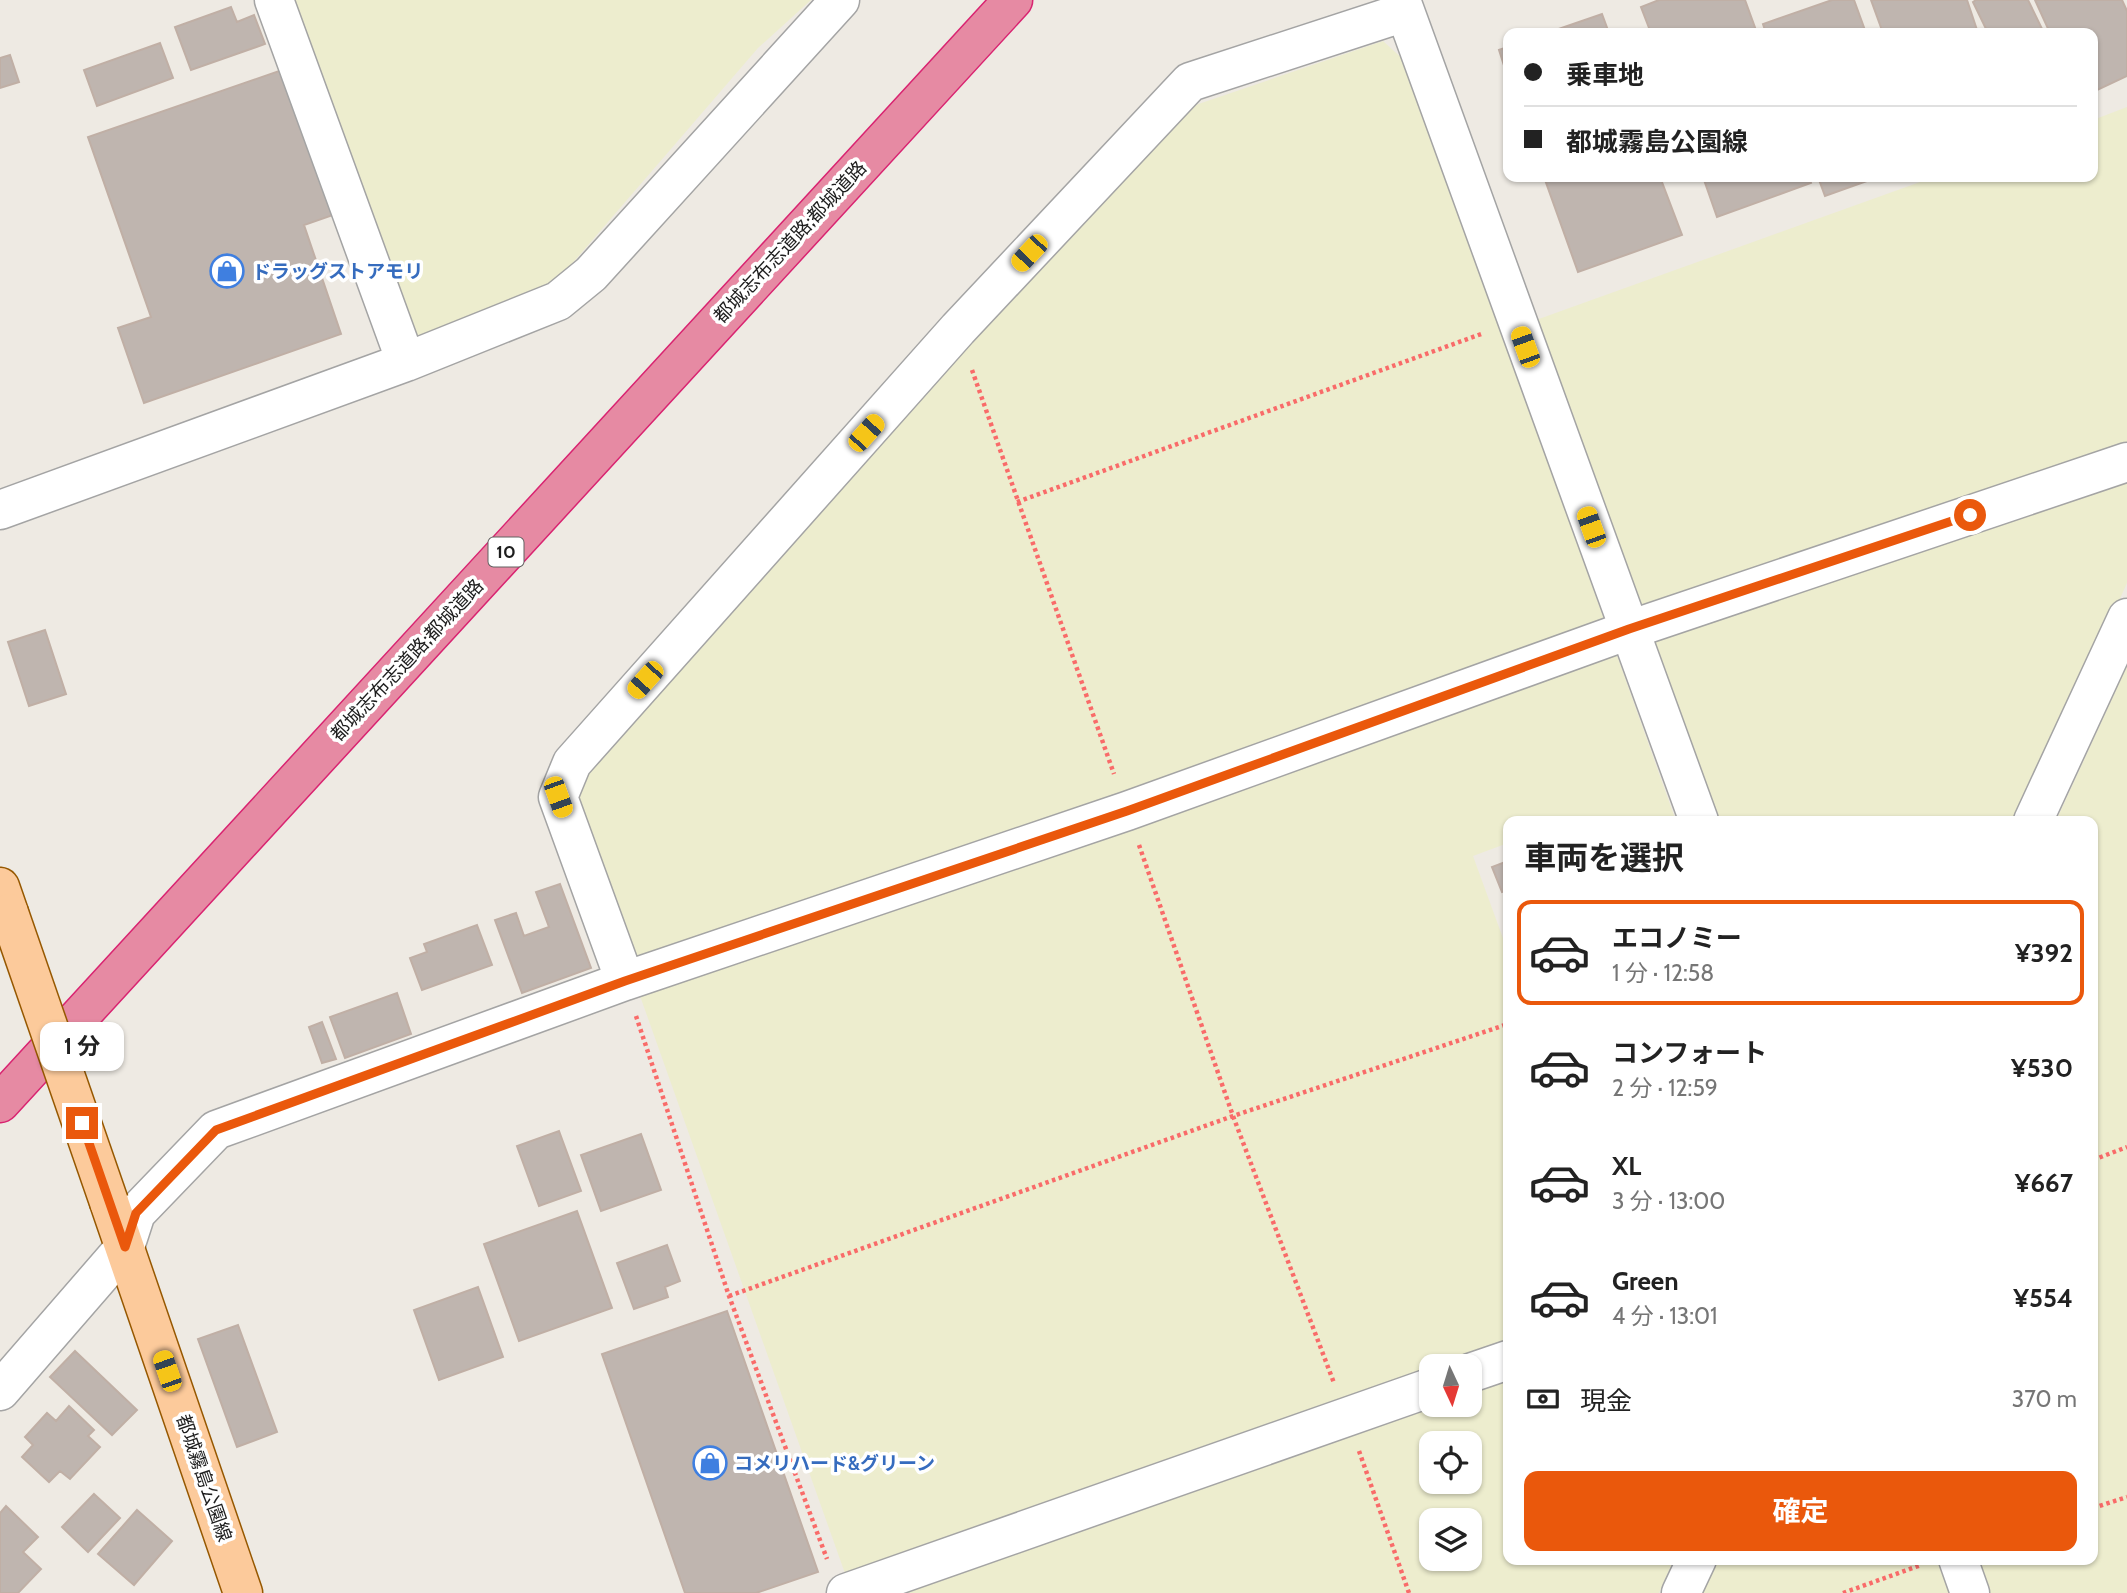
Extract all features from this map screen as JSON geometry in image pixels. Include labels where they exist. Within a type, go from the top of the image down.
[{"type":"highway","name":"都城志布志道路;都城道路","points":[[0,1104],[1013,0]]},
{"type":"main road","name":"都城霧島公園線","points":[[5,900],[243,1593]]},
{"type":"street","points":[[274,0],[406,362]]},
{"type":"street","points":[[0,510],[406,362],[558,301],[582,281],[838,1]]},
{"type":"street","points":[[625,981],[558,797],[572,763],[958,330],[1190,82],[1403,6],[1697,816]]},
{"type":"street","points":[[0,1391],[125,1247],[136,1213],[216,1130],[625,981],[1127,811],[1629,629],[2127,462]]},
{"type":"street","points":[[2035,816],[2127,618]]},
{"type":"street","points":[[1482,1369],[1503,1362]]},
{"type":"street","points":[[838,1580],[1419,1392]]},
{"type":"street","points":[[1681,1593],[1694,1565]]},
{"type":"street","points":[[1946,1565],[1970,1593]]},
{"type":"path","points":[[1017,502],[1516,321]]},
{"type":"path","points":[[958,330],[1233,1116],[1347,1417],[1409,1593]]},
{"type":"path","points":[[625,981],[729,1296],[838,1580]]},
{"type":"path","points":[[729,1296],[1233,1116],[1503,1026]]},
{"type":"path","points":[[2098,1158],[2127,1147]]},
{"type":"path","points":[[2098,1506],[2127,1497]]},
{"type":"path","points":[[1843,1593],[1930,1565]]},
{"type":"green space","points":[[284,0],[811,0],[758,48],[545,295],[414,339]]},
{"type":"green space","points":[[1383,41],[1405,61],[1674,816],[1503,816],[1503,845],[1473,856],[1503,938],[1503,1351],[1482,1358],[1482,1354],[1419,1354],[1419,1380],[847,1579],[568,793],[1178,111]]},
{"type":"green space","points":[[2127,107],[2127,583],[2022,816],[1713,816],[1536,320],[1920,182],[2098,182],[2098,118]]},
{"type":"green space","points":[[2127,666],[2127,1593],[1990,1593],[1980,1565],[2098,1565],[2098,816],[2058,816]]},
{"type":"green space","points":[[1503,1376],[1503,1565],[1671,1565],[1659,1593],[892,1593],[1419,1410],[1419,1418],[1482,1418],[1482,1384]]},
{"type":"green space","points":[[1707,1565],[1944,1565],[1954,1593],[1694,1593]]},
{"type":"building","points":[[1659,0],[1745,0],[1755,28],[1649,28],[1641,7]]},
{"type":"building","points":[[1832,0],[1854,0],[1864,28],[1764,28],[1763,24]]},
{"type":"building","points":[[1871,0],[1967,0],[1976,28],[1881,28]]},
{"type":"building","points":[[2028,0],[2042,28],[1986,28],[1973,2]]},
{"type":"building","points":[[2035,0],[2122,0],[2127,11],[2127,76],[2098,90],[2098,28],[2048,28]]},
{"type":"building","points":[[231,7],[237,22],[254,15],[265,44],[191,70],[175,27]]},
{"type":"building","points":[[1602,14],[1607,28],[1561,28]]},
{"type":"building","points":[[160,43],[173,78],[97,106],[84,70]]},
{"type":"building","points":[[10,55],[19,82],[0,88],[0,58]]},
{"type":"building","name":"ドラッグストアモリ","points":[[285,69],[336,214],[304,225],[341,334],[144,403],[118,328],[151,317],[88,137]]},
{"type":"building","points":[[1546,182],[1662,182],[1682,235],[1578,272]]},
{"type":"building","points":[[1705,182],[1811,182],[1811,183],[1717,217]]},
{"type":"building","points":[[1820,182],[1864,182],[1825,196]]},
{"type":"building","points":[[45,630],[66,694],[29,706],[8,642]]},
{"type":"building","points":[[1503,863],[1503,892],[1502,892],[1492,867]]},
{"type":"building","points":[[560,884],[591,968],[522,993],[495,920],[516,913],[524,936],[549,927],[536,892]]},
{"type":"building","points":[[477,925],[492,965],[422,990],[410,958],[427,952],[424,944]]},
{"type":"building","points":[[397,993],[411,1034],[345,1058],[330,1017]]},
{"type":"building","points":[[322,1022],[336,1059],[322,1063],[309,1027]]},
{"type":"building","points":[[559,1131],[581,1191],[539,1206],[517,1146]]},
{"type":"building","points":[[641,1134],[661,1190],[601,1211],[581,1155]]},
{"type":"building","points":[[577,1211],[612,1308],[519,1341],[484,1244]]},
{"type":"building","points":[[667,1245],[680,1281],[665,1287],[668,1297],[634,1309],[617,1263]]},
{"type":"building","points":[[478,1287],[503,1357],[439,1380],[414,1310]]},
{"type":"building","name":"コメリハード&グリーン","points":[[727,1311],[818,1572],[756,1593],[685,1593],[602,1354]]},
{"type":"building","points":[[238,1325],[277,1432],[237,1447],[198,1339]]},
{"type":"building","points":[[75,1351],[137,1410],[112,1435],[50,1377]]},
{"type":"building","points":[[69,1406],[94,1430],[88,1436],[100,1447],[70,1479],[60,1471],[49,1482],[22,1457],[33,1445],[25,1437],[47,1413],[56,1421]]},
{"type":"building","points":[[94,1494],[120,1518],[88,1552],[62,1527]]},
{"type":"building","points":[[6,1506],[38,1537],[23,1552],[41,1569],[18,1593],[0,1593],[0,1513]]},
{"type":"building","points":[[137,1510],[172,1541],[134,1585],[98,1554]]},
{"type":"place","name":"ドラッグストアモリ","points":[[227,271]]},
{"type":"place","name":"コメリハード&グリーン","points":[[710,1463]]},
{"type":"route","points":[[82,1123],[125,1247],[136,1213],[216,1130],[625,981],[1127,811],[1629,629],[1970,515]]}]
